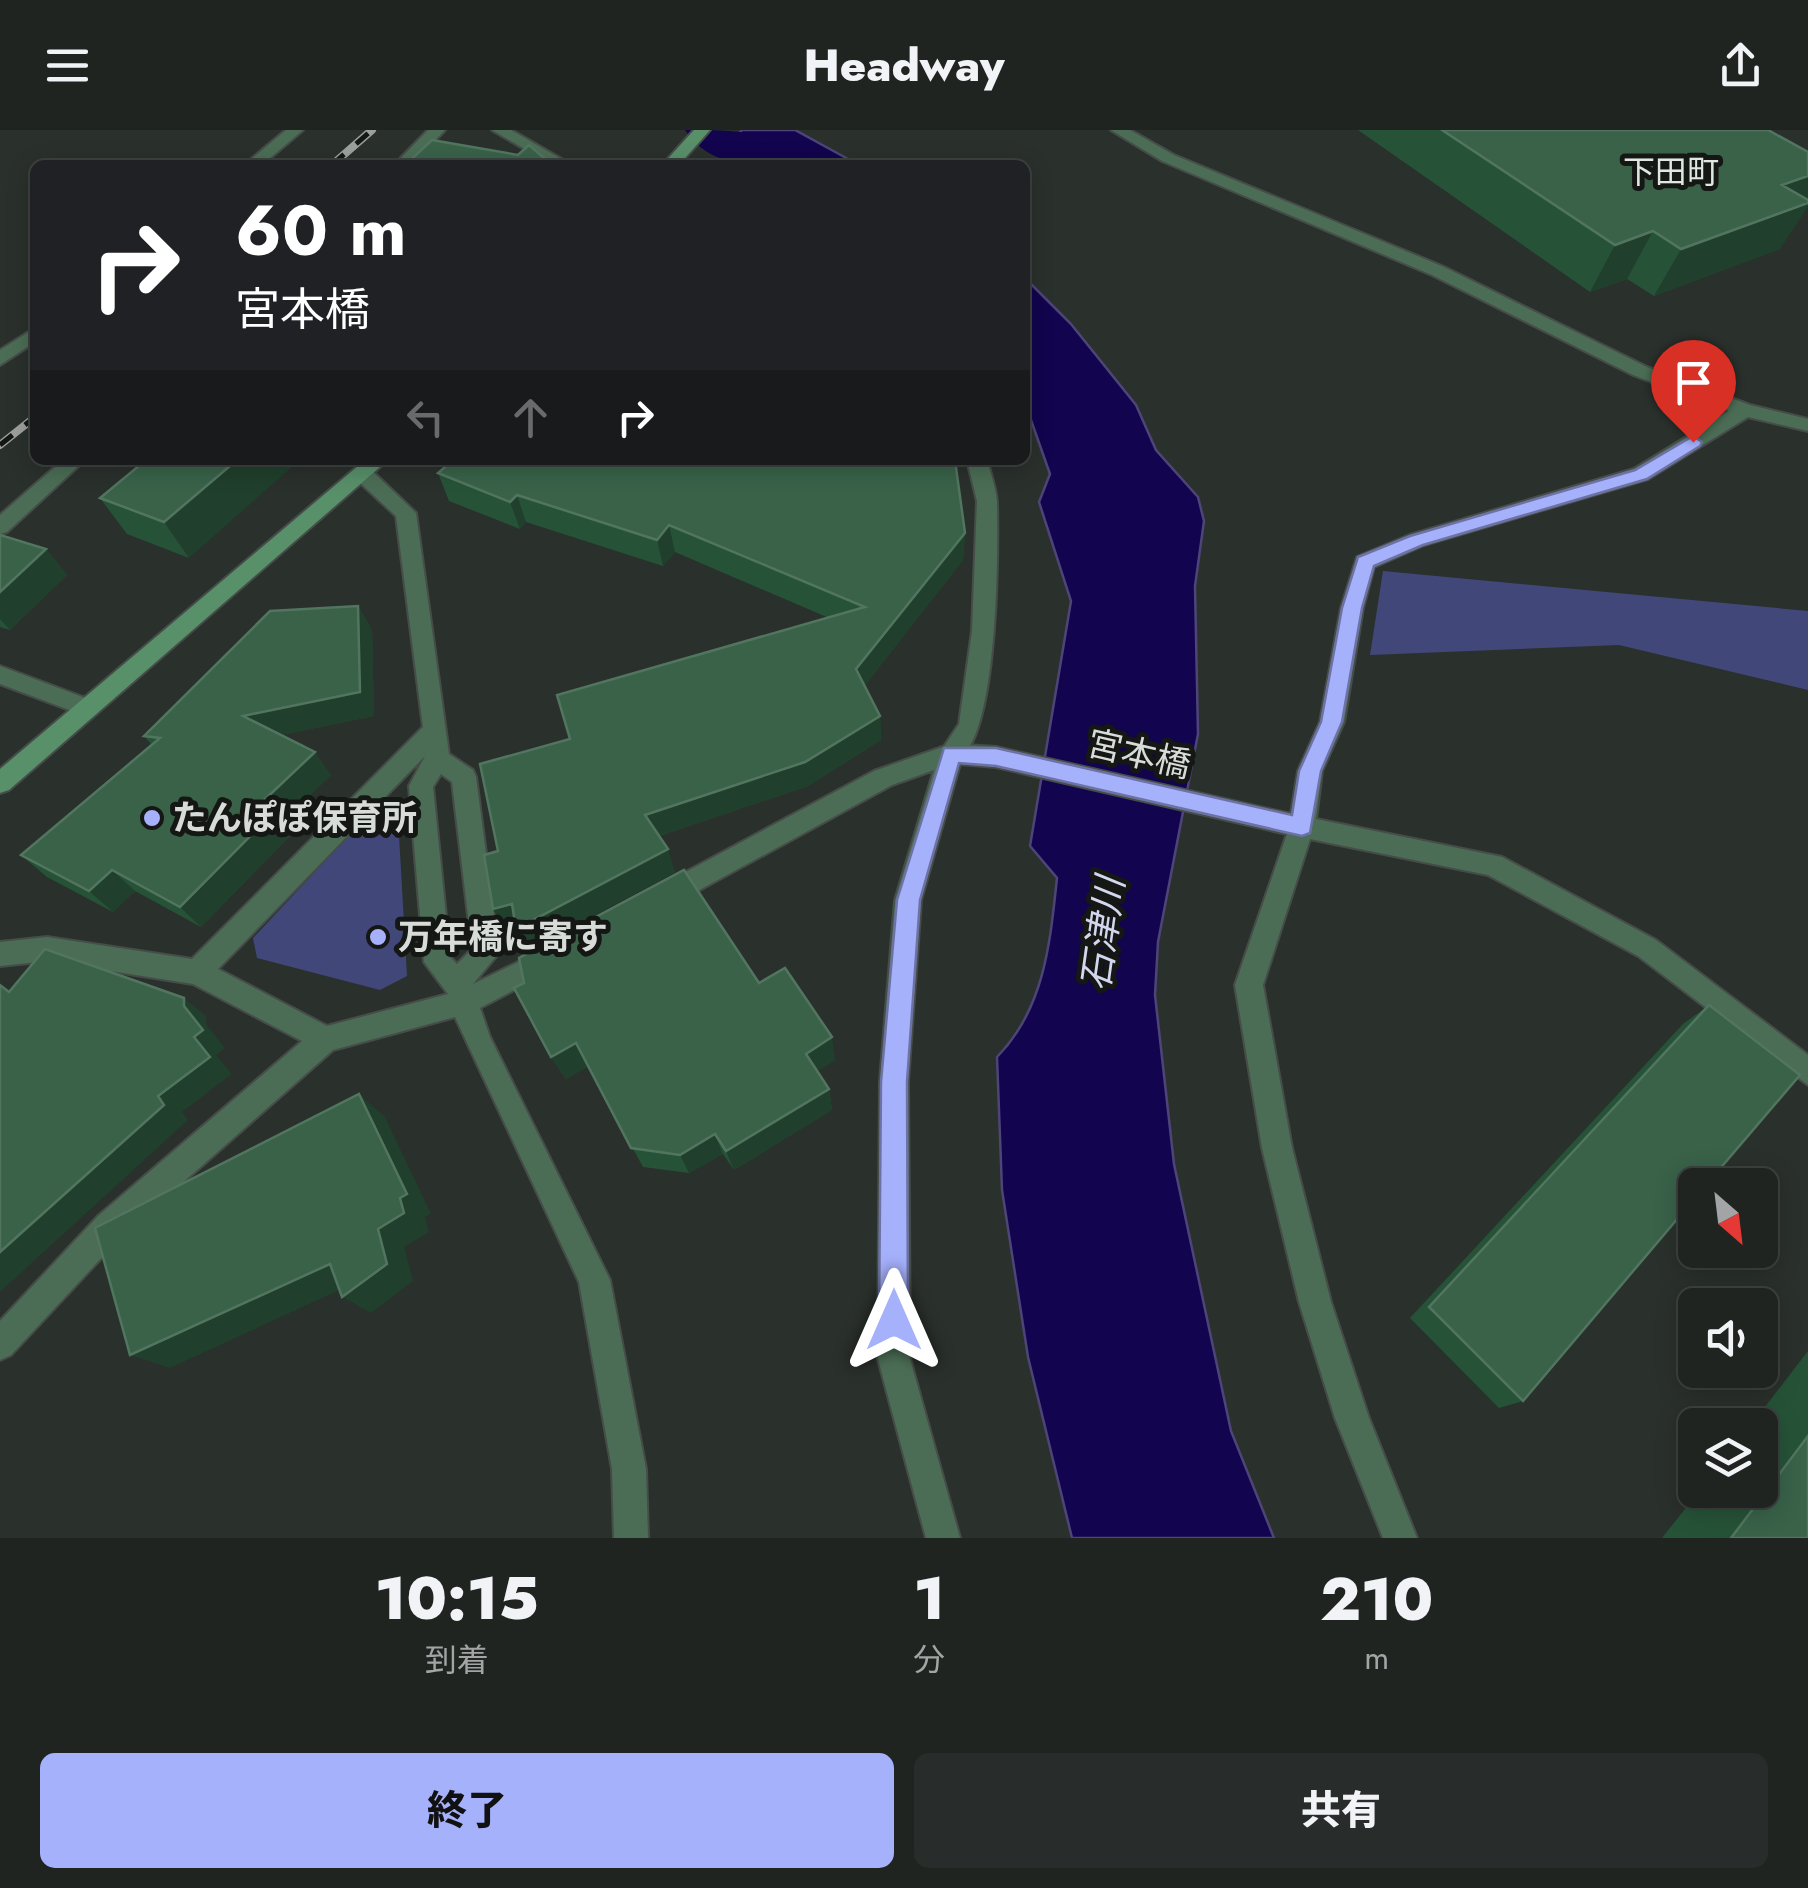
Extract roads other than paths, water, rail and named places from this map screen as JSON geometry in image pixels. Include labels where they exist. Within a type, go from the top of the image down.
[{"type":"street","points":[[261,160],[294,130]]},
{"type":"street","points":[[407,160],[437,130]]},
{"type":"street","points":[[500,130],[555,160]]},
{"type":"street","points":[[675,160],[702,130]]},
{"type":"street","points":[[1119,130],[1168,158],[1438,271],[1640,372],[1745,410],[1808,425]]},
{"type":"street","points":[[0,359],[30,336]]},
{"type":"street","points":[[1400,1538],[1352,1418],[1315,1302],[1276,1148],[1249,986],[1302,826],[1310,771],[1332,722],[1352,608],[1365,562],[1417,540],[1641,474],[1745,410]]},
{"type":"street","points":[[0,526],[68,465]]},
{"type":"street","points":[[943,1538],[894,1359],[894,1082],[908,900],[951,754],[970,726],[983,631],[987,501],[977,465]]},
{"type":"street","points":[[0,783],[370,467],[406,512],[437,759],[421,786],[453,982],[476,1040],[594,1280],[629,1469],[631,1538]]},
{"type":"street","points":[[0,675],[88,708]]},
{"type":"street","points":[[198,972],[435,730]]},
{"type":"street","points":[[644,907],[883,778],[951,754]]},
{"type":"street","name":"宮本橋","points":[[951,754],[996,757],[1267,820],[1493,865],[1647,948],[1808,1072]]},
{"type":"street","points":[[437,759],[464,777],[486,953],[453,982]]},
{"type":"street","points":[[0,1344],[109,1227],[325,1039],[453,982],[576,944]]},
{"type":"street","points":[[0,954],[47,948],[198,972],[325,1039]]},
{"type":"water","points":[[742,130],[795,130],[850,160],[725,160],[719,157]]},
{"type":"water","points":[[1030,283],[1071,324],[1136,405],[1156,450],[1198,497],[1204,521],[1195,586],[1198,734],[1158,942],[1155,995],[1174,1164],[1231,1431],[1274,1538],[1072,1538],[1028,1357],[1002,1190],[997,1057],[1013,1038],[1035,996],[1048,950],[1057,878],[1030,846],[1071,601],[1039,502],[1050,474],[1030,417]]},
{"type":"waterway","name":"石津川","points":[[718,130],[771,160]]},
{"type":"railway","points":[[338,160],[372,130]]},
{"type":"railway","points":[[0,445],[30,421]]},
{"type":"place","name":"たんぽぽ保育所","points":[[152,818]]},
{"type":"place","name":"万年橋に寄す","points":[[378,937]]},
{"type":"district","name":"下田町","points":[[1671,172]]}]
